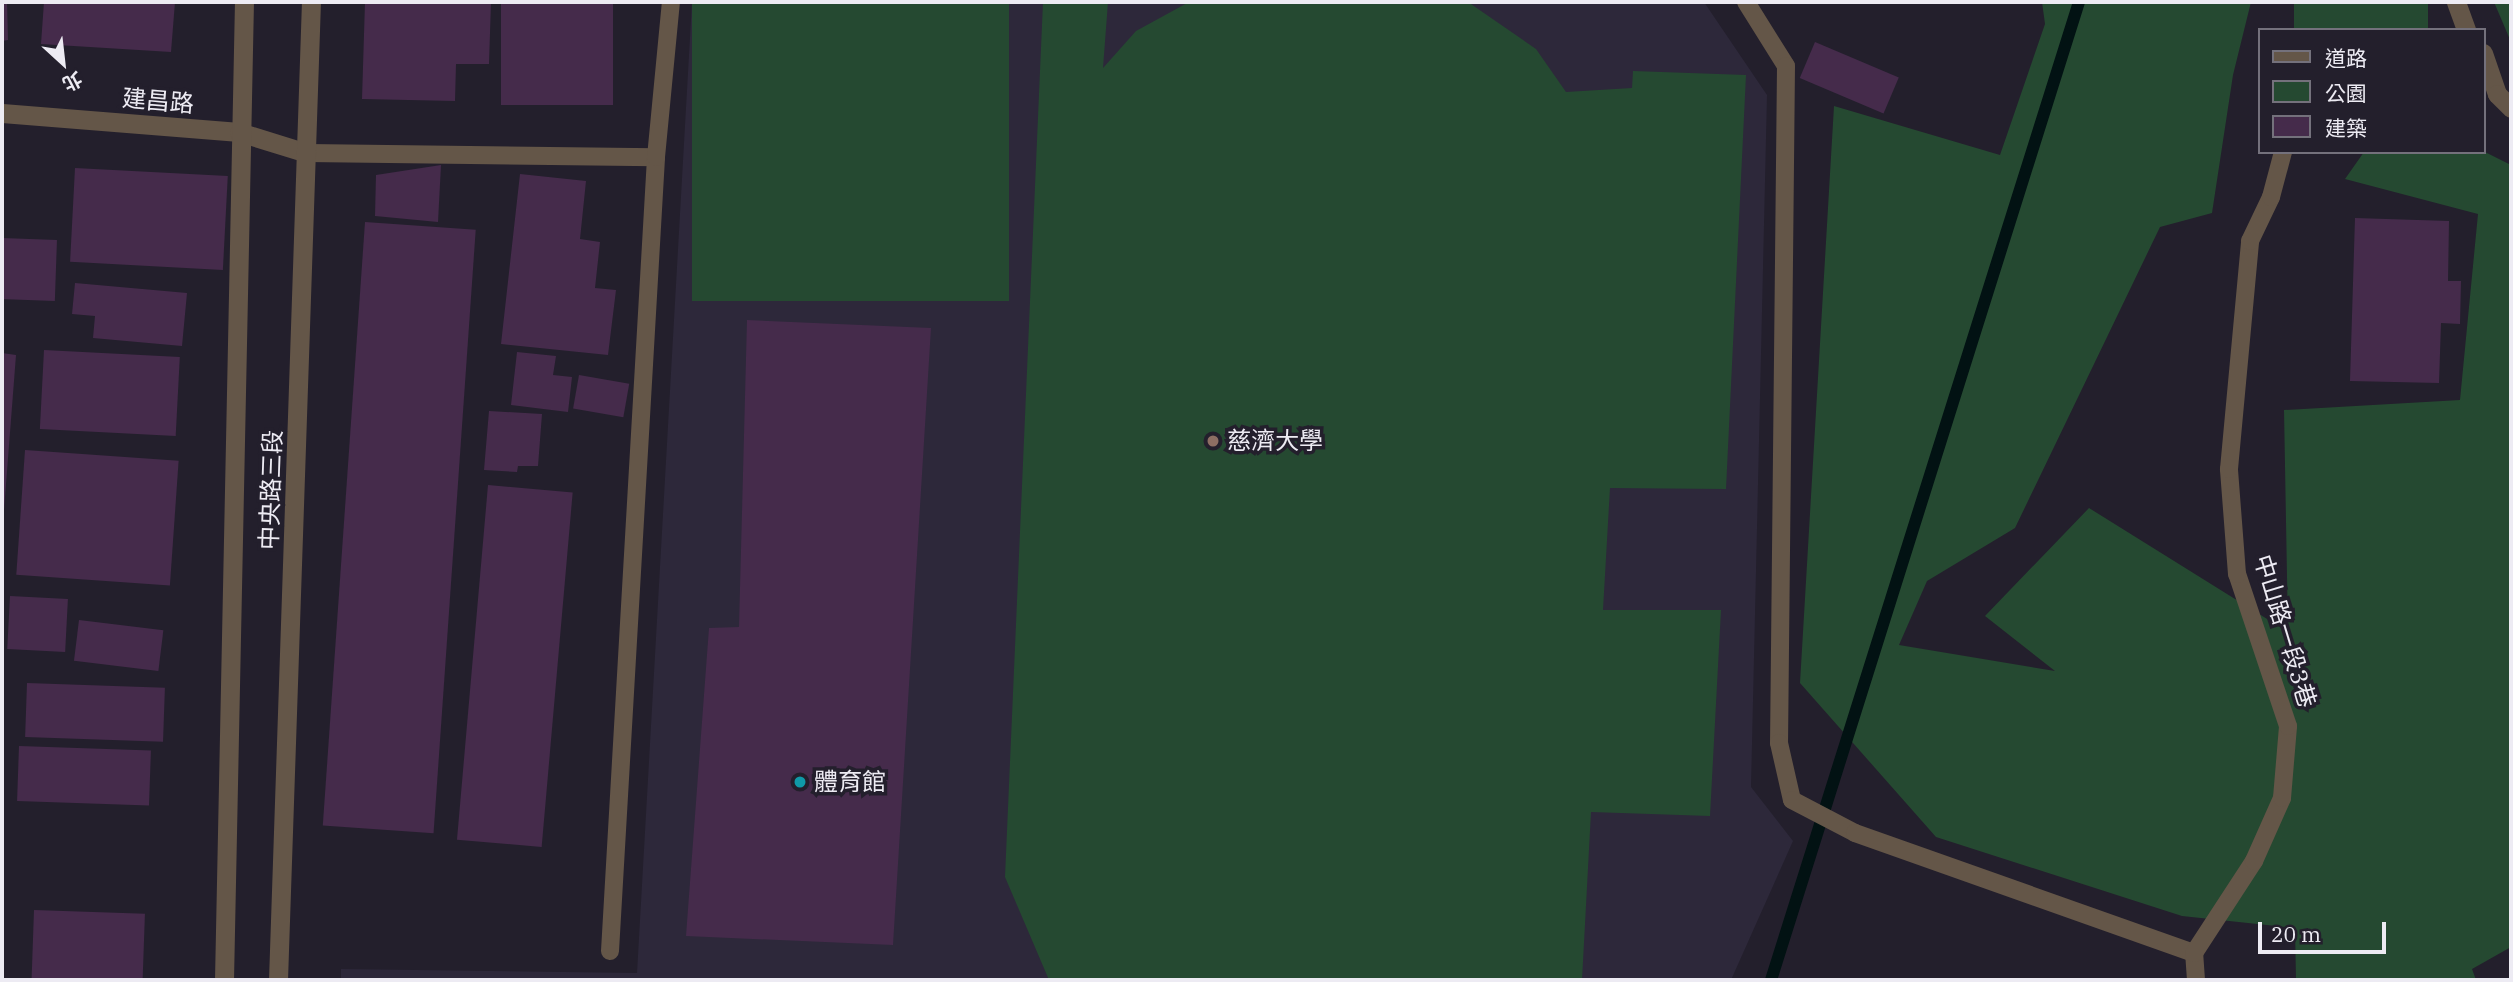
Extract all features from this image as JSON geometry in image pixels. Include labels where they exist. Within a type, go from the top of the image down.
[{"type":"street","name":"中央路三段","points":[[224,980],[239,132],[244,2]]},
{"type":"street","name":"中央路三段","points":[[278,980],[311,2]]},
{"type":"street","points":[[2456,2],[2465,28]]},
{"type":"street","points":[[2485,64],[2490,92],[2511,108]]},
{"type":"street","name":"建昌路","points":[[2,113],[239,132],[307,153]]},
{"type":"lane","points":[[610,951],[656,157],[671,2]]},
{"type":"lane","points":[[1746,2],[1786,66],[1779,743],[1792,800],[1856,833],[2194,953],[2196,980]]},
{"type":"lane","points":[[307,153],[656,157]]},
{"type":"lane","name":"中山路一段3巷","points":[[2194,953],[2254,861],[2282,798],[2288,726],[2237,575],[2230,469],[2250,241],[2271,197],[2282,154]]},
{"type":"shaded area","name":"慈濟大學","points":[[692,2],[1704,2],[1767,95],[1751,787],[1793,841],[1731,980],[341,980],[341,969],[637,973]]},
{"type":"green space","points":[[692,2],[1009,2],[1009,301],[692,301]]},
{"type":"green space","points":[[1043,2],[1108,2],[1103,68],[1136,31],[1189,2],[1468,2],[1536,49],[1566,92],[1632,88],[1633,71],[1746,75],[1726,489],[1610,488],[1603,610],[1721,610],[1710,816],[1591,812],[1582,980],[1049,980],[1005,877]]},
{"type":"green space","points":[[2042,2],[2251,2],[2233,75],[2212,213],[2160,227],[2015,528],[1927,581],[1899,645],[2055,671],[1985,616],[2089,508],[2288,632],[2284,410],[2460,400],[2478,214],[2345,179],[2363,154],[2485,152],[2511,165],[2511,947],[2472,969],[2476,980],[2296,980],[2295,928],[2182,916],[1936,837],[1800,683],[1834,106],[2000,155],[2045,24]]},
{"type":"green space","points":[[2294,2],[2428,2],[2428,28],[2294,28]]},
{"type":"green space","points":[[2494,2],[2511,2],[2511,42]]},
{"type":"building","points":[[2,2],[7,2],[8,40],[2,41]]},
{"type":"building","points":[[44,2],[175,2],[171,52],[41,44]]},
{"type":"building","points":[[365,2],[491,2],[489,64],[456,64],[455,101],[362,99]]},
{"type":"building","points":[[501,2],[613,2],[613,105],[501,105]]},
{"type":"building","points":[[1815,42],[1899,78],[1884,113],[1800,78]]},
{"type":"building","points":[[441,165],[438,222],[375,216],[376,175]]},
{"type":"building","points":[[75,168],[228,176],[223,270],[70,262]]},
{"type":"building","points":[[520,174],[586,181],[580,239],[600,242],[595,288],[616,290],[608,355],[501,344]]},
{"type":"building","points":[[2355,218],[2449,221],[2448,281],[2461,281],[2460,324],[2441,323],[2439,383],[2350,381]]},
{"type":"building","points":[[365,222],[476,230],[434,833],[323,826]]},
{"type":"building","points":[[2,238],[57,240],[55,301],[2,299]]},
{"type":"building","points":[[75,283],[187,293],[182,346],[93,338],[95,316],[72,314]]},
{"type":"building","name":"體育館","points":[[747,320],[931,328],[893,945],[686,936],[709,628],[739,627]]},
{"type":"building","points":[[44,350],[180,357],[176,436],[40,429]]},
{"type":"building","points":[[517,352],[556,356],[553,375],[572,377],[568,412],[511,405]]},
{"type":"building","points":[[2,353],[16,355],[4,510],[2,510]]},
{"type":"building","points":[[579,375],[629,384],[623,417],[573,408]]},
{"type":"building","points":[[489,411],[542,414],[538,466],[518,466],[517,472],[484,470]]},
{"type":"building","points":[[25,450],[179,461],[170,585],[16,575]]},
{"type":"building","points":[[488,485],[573,492],[542,847],[457,840]]},
{"type":"building","points":[[10,596],[68,599],[65,652],[7,649]]},
{"type":"building","points":[[79,620],[163,630],[158,671],[74,661]]},
{"type":"building","points":[[27,683],[165,688],[163,742],[25,737]]},
{"type":"building","points":[[19,746],[151,751],[149,806],[17,801]]},
{"type":"building","points":[[34,910],[145,914],[143,980],[32,980]]},
{"type":"waterway","points":[[1771,980],[2079,2]]},
{"type":"place","name":"慈濟大學","points":[[1213,441]]},
{"type":"place","name":"體育館","points":[[800,782]]}]
